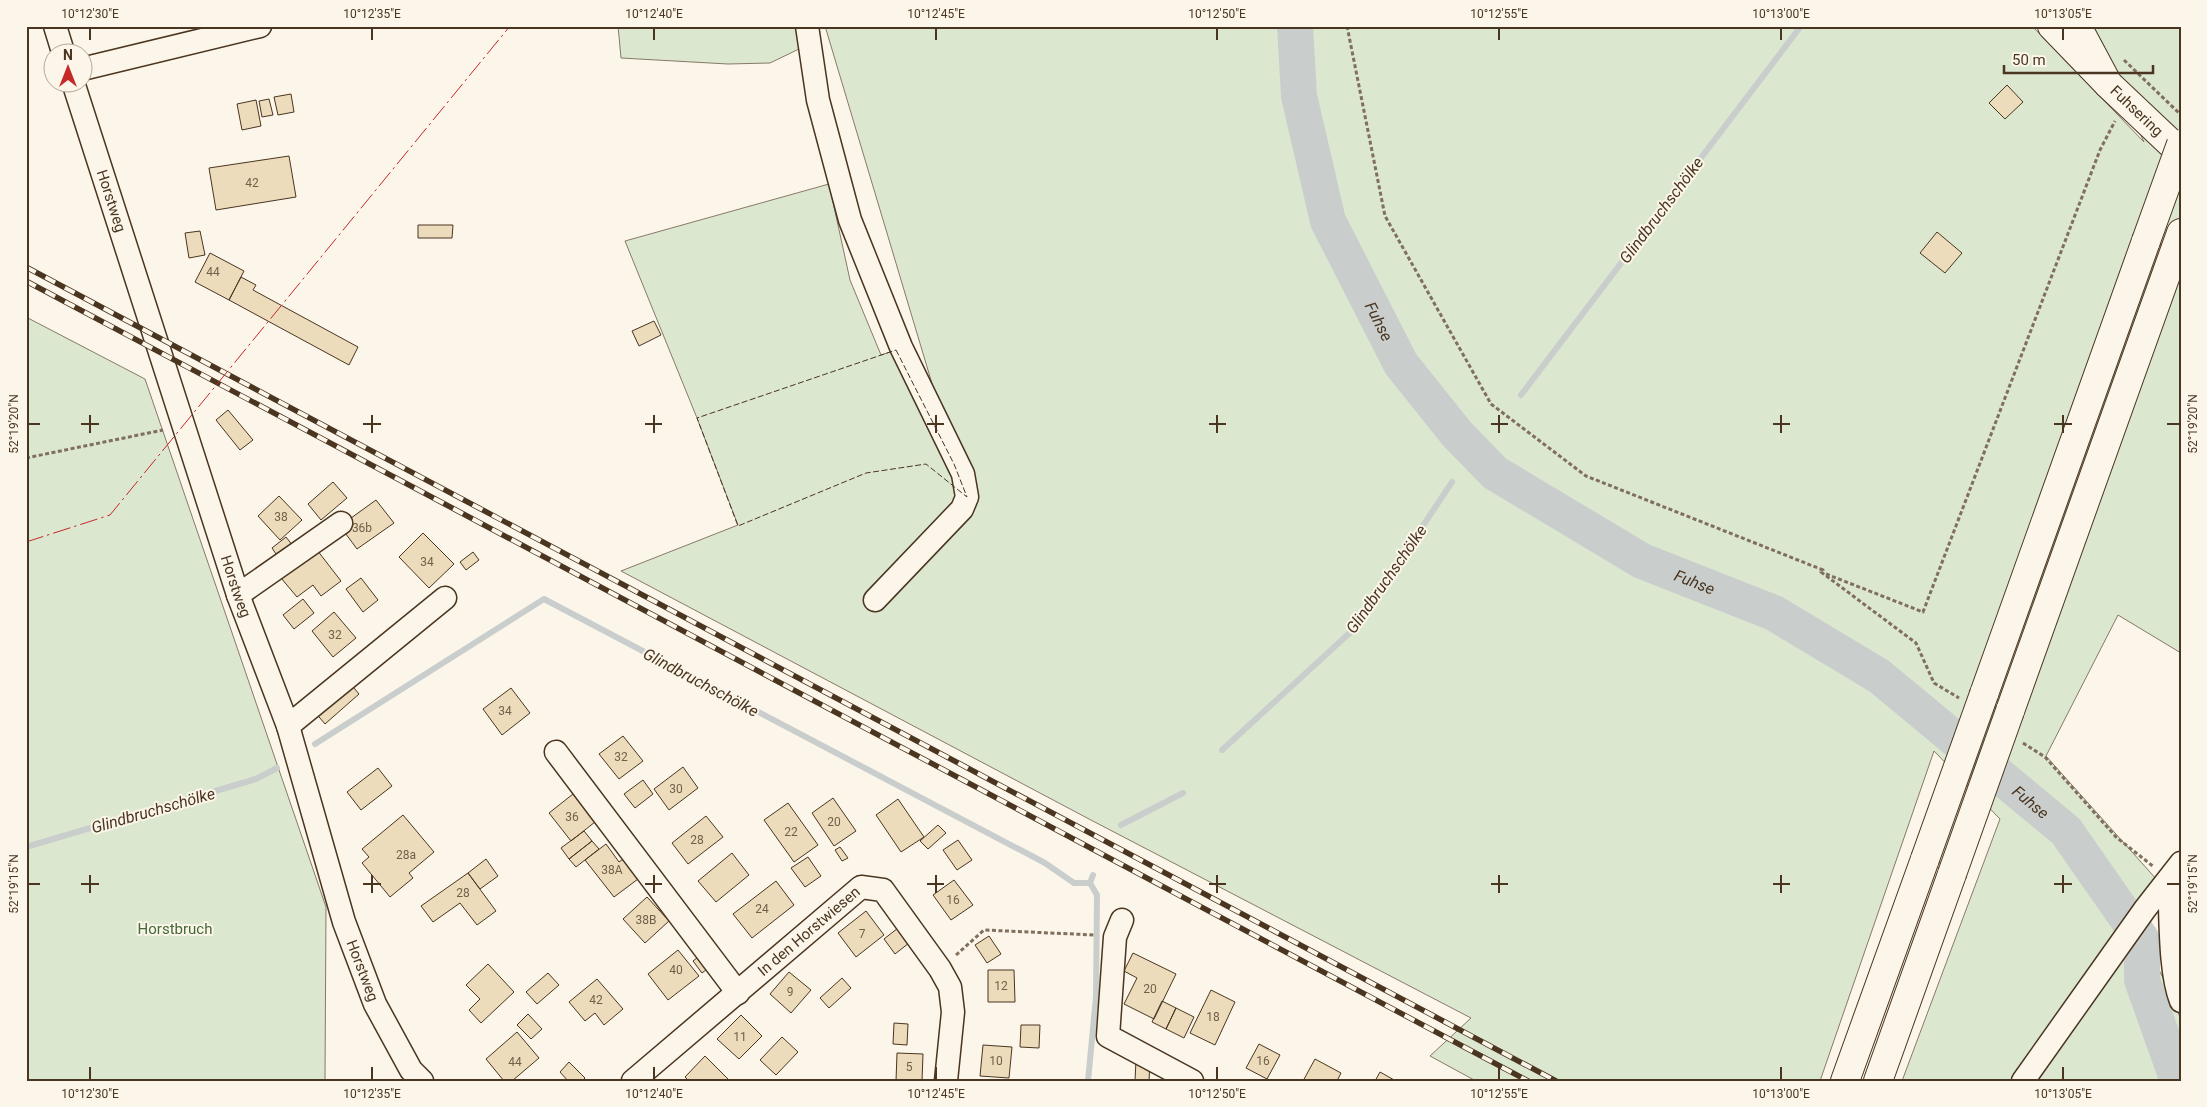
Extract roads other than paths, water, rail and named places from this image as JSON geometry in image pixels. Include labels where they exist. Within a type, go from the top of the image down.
[{"type":"main road","name":"Fuhsering","points":[[2052,26],[2181,153]]},
{"type":"main road","points":[[2077,26],[2117,92]]},
{"type":"main road","points":[[1845,1081],[2181,144]]},
{"type":"main road","points":[[1878,1081],[2181,234]]},
{"type":"street","points":[[55,26],[60,42]]},
{"type":"street","points":[[92,67],[260,26]]},
{"type":"street","points":[[807,26],[818,100],[850,220],[901,347],[963,474],[967,497],[962,509],[875,600]]},
{"type":"street","name":"Horstweg","points":[[76,92],[238,595],[288,726],[344,922],[376,1004],[411,1070],[422,1081]]},
{"type":"street","points":[[238,595],[341,523]]},
{"type":"street","points":[[288,726],[445,598]]},
{"type":"street","points":[[556,752],[738,992]]},
{"type":"street","points":[[2023,1081],[2145,909],[2175,871]]},
{"type":"street","points":[[2175,871],[2173,953],[2177,991],[2181,1001]]},
{"type":"street","name":"In den Horstwiesen","points":[[633,1081],[860,886],[883,890],[940,969],[950,987],[953,1012],[946,1081]]},
{"type":"street","points":[[1122,920],[1115,937],[1108,1036],[1192,1081]]},
{"type":"waterway","name":"Fuhse","points":[[1295,26],[1299,96],[1328,221],[1401,364],[1457,434],[1495,473],[1642,561],[1774,613],[1879,676],[2066,831],[2142,940],[2142,980],[2178,1081]]},
{"type":"waterway","name":"Glindbruchschölke","points":[[1521,395],[1801,26]]},
{"type":"waterway","name":"Glindbruchschölke","points":[[1222,750],[1355,628],[1452,482]]},
{"type":"waterway","name":"Glindbruchschölke","points":[[315,744],[544,599],[1045,863],[1074,883],[1090,883]]},
{"type":"waterway","name":"Glindbruchschölke","points":[[26,847],[256,779],[277,768]]},
{"type":"waterway","name":"Glindbruchschölke","points":[[1121,825],[1183,793]]},
{"type":"waterway","name":"Glindbruchschölke","points":[[1090,883],[1093,875]]},
{"type":"waterway","points":[[1088,1081],[1096,997],[1097,895],[1090,883]]},
{"type":"railway","points":[[26,267],[1556,1081]]},
{"type":"railway","points":[[26,281],[1528,1081]]},
{"type":"park label","name":"Horstbruch","points":[[175,929]]}]
